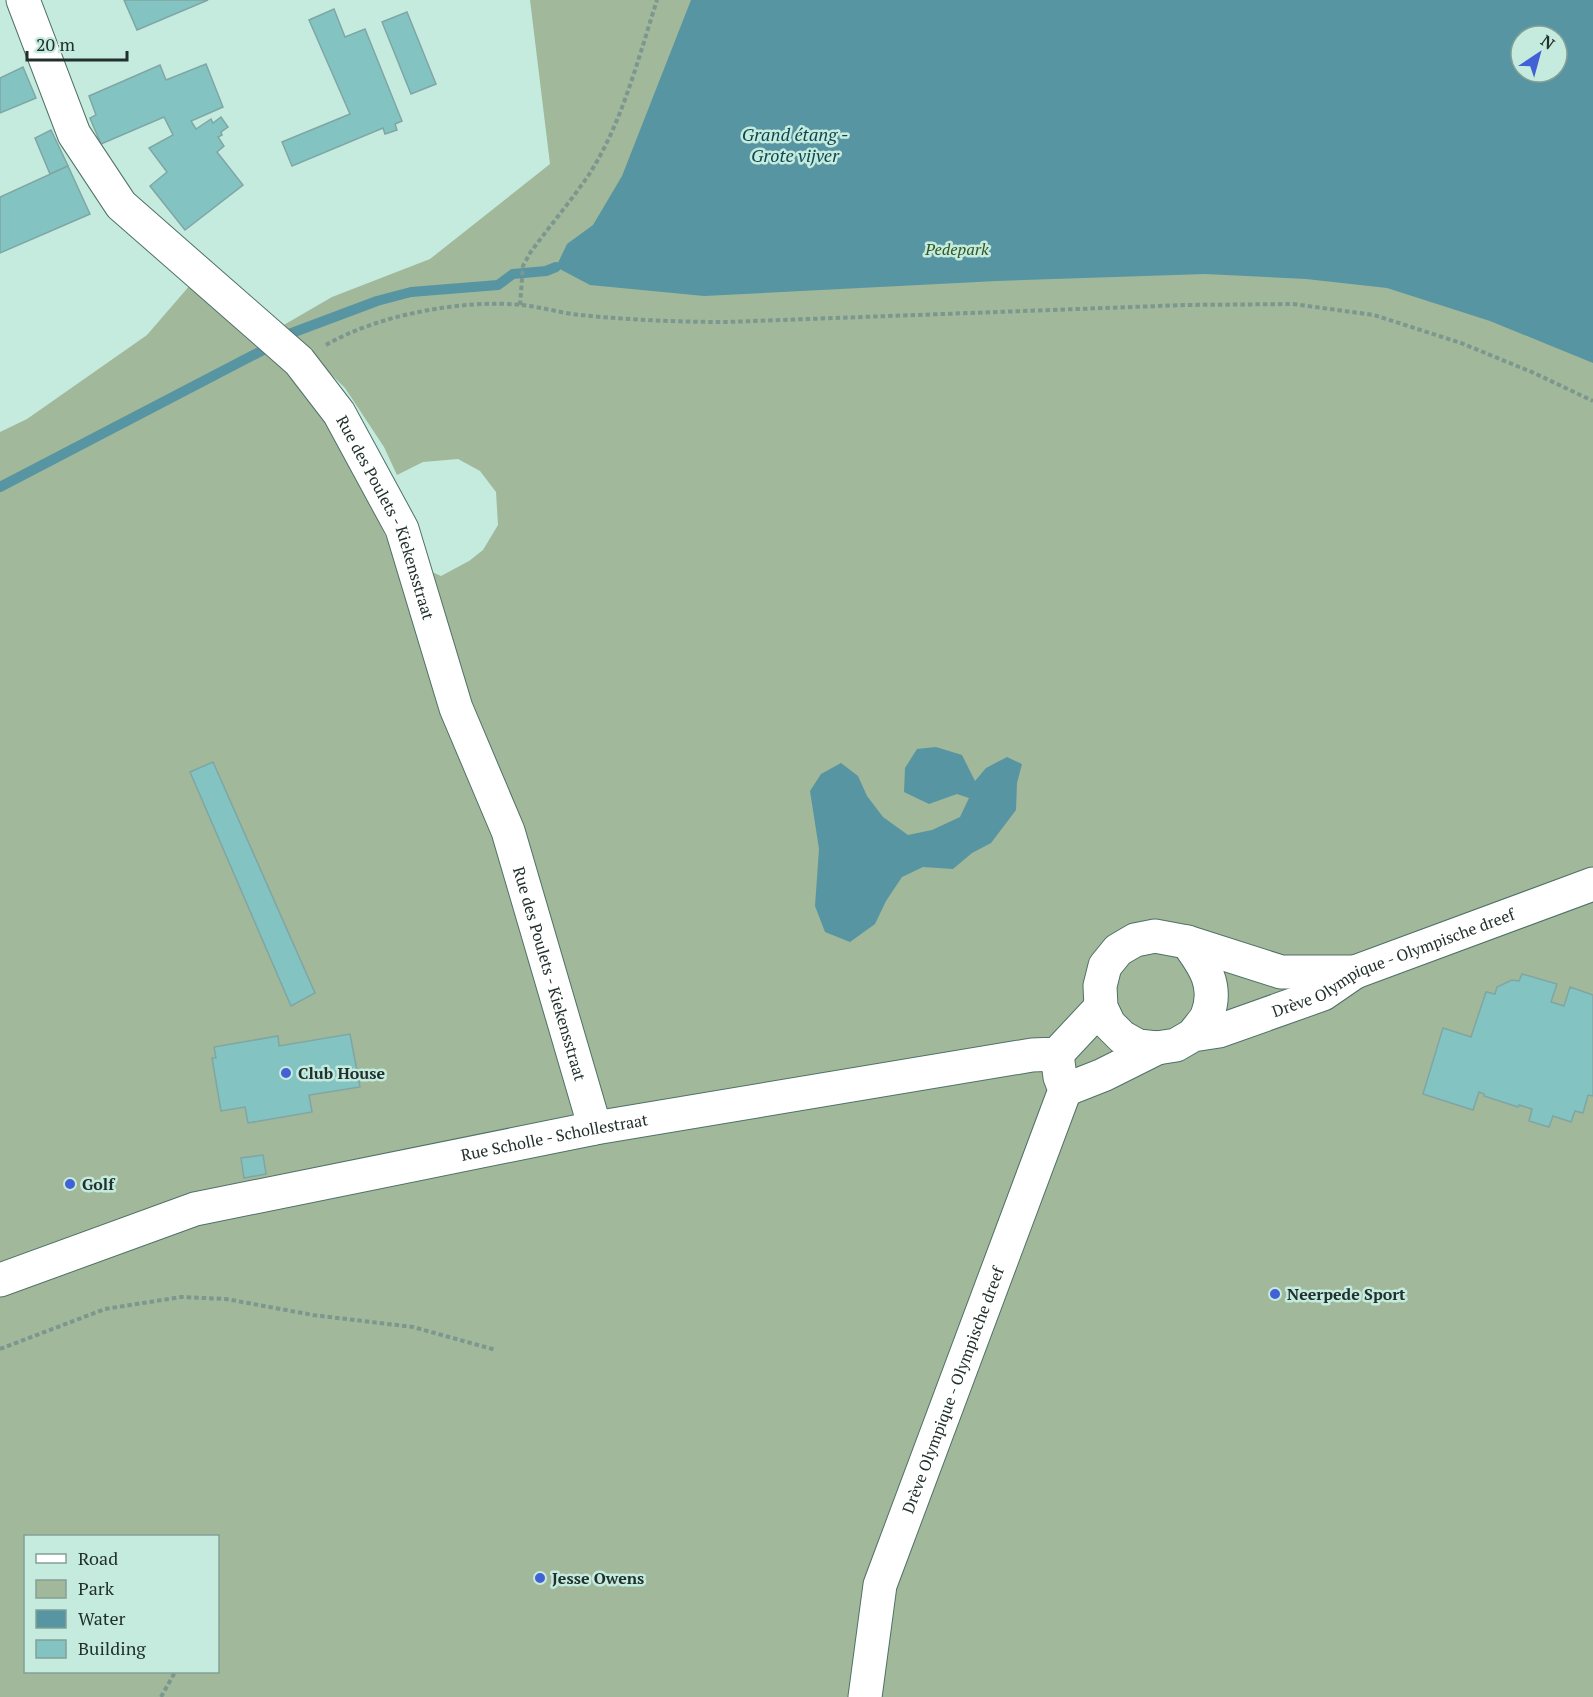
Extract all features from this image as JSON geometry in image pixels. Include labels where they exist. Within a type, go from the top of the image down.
[{"type":"street","name":"Rue des Poulets - Kiekensstraat","points":[[23,0],[74,134],[121,205],[299,361],[339,413],[402,529],[456,708],[508,831],[595,1128]]},
{"type":"street","name":"Drève Olympique - Olympische dreef","points":[[1192,1035],[1220,1031],[1323,994],[1355,972],[1593,884]]},
{"type":"street","points":[[1157,1048],[1138,1046],[1122,1037],[1109,1024],[1101,1007],[1100,986],[1106,966],[1118,950],[1135,940],[1155,936],[1187,942],[1281,972],[1355,972]]},
{"type":"street","points":[[1101,1007],[1057,1054],[1060,1077],[1065,1090],[1103,1075],[1157,1048],[1176,1044],[1192,1035],[1207,1016],[1212,994],[1208,971],[1187,942]]},
{"type":"street","name":"Rue Scholle - Schollestraat","points":[[0,1280],[195,1209],[595,1128],[1032,1055],[1057,1054]]},
{"type":"street","name":"Drève Olympique - Olympische dreef","points":[[865,1697],[880,1585],[1065,1090]]},
{"type":"path","points":[[520,305],[523,266],[530,253],[589,175],[612,130],[657,0]]},
{"type":"path","points":[[299,361],[335,340],[385,320],[428,310],[472,306],[520,305],[588,316],[663,322],[727,322],[1186,305],[1293,304],[1374,315],[1461,343],[1534,373],[1593,401]]},
{"type":"path","points":[[0,1349],[105,1309],[181,1297],[226,1299],[312,1315],[413,1327],[496,1350]]},
{"type":"path","points":[[161,1697],[174,1673]]},
{"type":"green space","name":"Pedepark","points":[[530,0],[1593,0],[1593,1697],[0,1697],[0,432],[27,419],[147,335],[191,284],[256,339],[294,380],[327,422],[351,463],[395,556],[441,576],[469,561],[483,550],[498,525],[496,492],[480,471],[458,459],[423,462],[397,475],[384,447],[345,388],[282,326],[332,297],[430,259],[550,164]]},
{"type":"water","name":"Grand étang - Grote vijver","points":[[691,0],[1593,0],[1593,363],[1490,321],[1387,288],[1306,279],[1205,274],[997,281],[704,296],[590,285],[556,267],[567,244],[593,225],[622,176]]},
{"type":"water","points":[[936,747],[962,755],[975,781],[986,768],[1007,757],[1022,764],[1017,783],[1016,810],[991,843],[972,853],[953,869],[923,867],[902,877],[886,901],[875,924],[850,942],[825,932],[815,906],[819,849],[810,791],[821,774],[841,763],[858,776],[867,796],[883,817],[908,835],[932,830],[960,817],[969,798],[957,794],[929,804],[904,792],[905,768],[917,749]]},
{"type":"building","points":[[124,0],[208,0],[137,30]]},
{"type":"building","points":[[334,9],[345,37],[365,29],[402,121],[395,124],[397,130],[385,134],[383,128],[292,166],[282,142],[350,114],[309,20]]},
{"type":"building","points":[[407,12],[436,84],[411,94],[382,22]]},
{"type":"building","points":[[206,64],[223,107],[191,121],[196,129],[211,119],[213,123],[221,117],[228,127],[218,137],[224,146],[217,152],[243,185],[185,230],[150,186],[167,172],[149,148],[173,135],[164,117],[101,144],[90,118],[96,115],[89,96],[160,65],[166,80]]},
{"type":"building","points":[[23,67],[36,98],[0,113],[0,78]]},
{"type":"building","points":[[51,130],[68,166],[50,174],[35,138]]},
{"type":"building","points":[[68,166],[90,214],[0,253],[0,197]]},
{"type":"building","points":[[213,762],[315,993],[291,1006],[190,772]]},
{"type":"building","points":[[1522,974],[1557,984],[1551,1002],[1564,1006],[1570,987],[1593,995],[1593,1096],[1588,1095],[1583,1113],[1575,1111],[1571,1122],[1553,1116],[1549,1127],[1529,1121],[1532,1109],[1519,1105],[1518,1107],[1484,1096],[1479,1092],[1473,1110],[1423,1094],[1443,1028],[1471,1037],[1486,992],[1495,994],[1497,987],[1512,980],[1519,981]]},
{"type":"building","name":"Club House","points":[[350,1034],[360,1087],[309,1095],[312,1112],[248,1123],[245,1107],[221,1111],[212,1058],[216,1058],[214,1047],[278,1036],[279,1046]]},
{"type":"building","points":[[263,1155],[266,1174],[244,1178],[241,1158]]},
{"type":"waterway","points":[[289,334],[377,301],[411,292],[498,285],[513,274],[546,271],[556,267]]},
{"type":"waterway","points":[[0,487],[267,348]]},
{"type":"place","name":"Club House","points":[[286,1073]]},
{"type":"place","name":"Golf","points":[[70,1184]]},
{"type":"place","name":"Neerpede Sport","points":[[1275,1294]]},
{"type":"place","name":"Jesse Owens","points":[[540,1578]]}]
